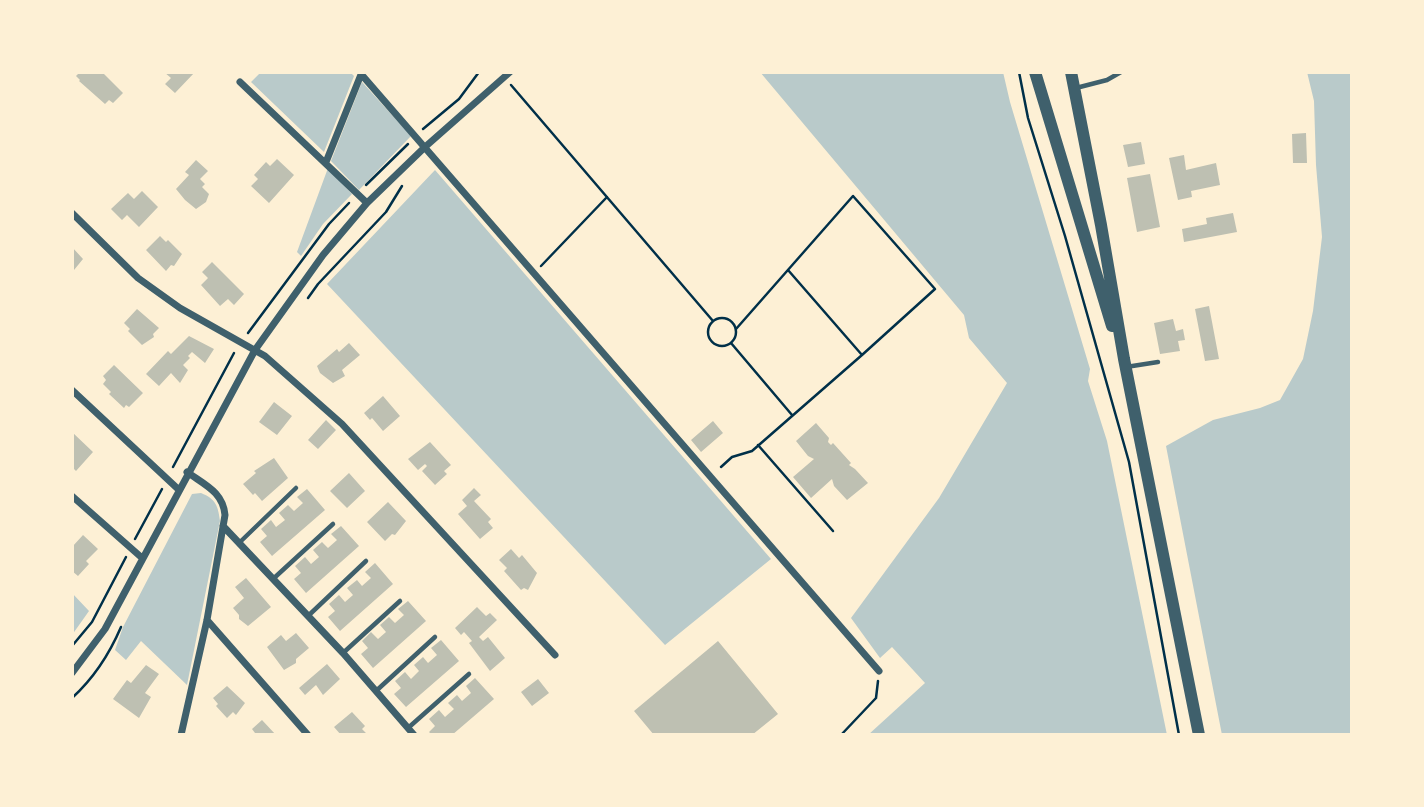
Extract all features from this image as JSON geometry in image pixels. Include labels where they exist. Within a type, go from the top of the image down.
[{"type":"street","points":[[72,673],[104,629],[255,350],[323,255],[368,203],[425,147],[510,72]]},
{"type":"street","points":[[1035,72],[1099,289],[1125,363]]},
{"type":"street","points":[[1071,72],[1125,363],[1199,735]]},
{"type":"street","points":[[326,162],[360,73],[879,671]]},
{"type":"street","points":[[240,82],[368,203]]},
{"type":"street","points":[[72,213],[138,278],[180,308],[265,356],[342,424],[555,654]]},
{"type":"street","points":[[72,390],[178,489]]},
{"type":"street","points":[[181,735],[207,620],[223,526],[224,504],[220,496],[187,472]]},
{"type":"street","points":[[72,496],[141,557]]},
{"type":"street","points":[[223,526],[343,653],[411,732]]},
{"type":"street","points":[[207,620],[308,735]]},
{"type":"lane","points":[[1074,89],[1107,80],[1121,72]]},
{"type":"lane","points":[[1125,363],[1157,362]]},
{"type":"lane","points":[[239,542],[296,488]]},
{"type":"lane","points":[[273,579],[333,524]]},
{"type":"lane","points":[[308,615],[366,561]]},
{"type":"lane","points":[[343,653],[400,601]]},
{"type":"lane","points":[[376,691],[435,637]]},
{"type":"lane","points":[[411,732],[469,674]]},
{"type":"path","points":[[1019,72],[1028,118],[1065,236],[1129,462],[1179,735]]},
{"type":"path","points":[[511,85],[713,321]]},
{"type":"path","points":[[721,467],[732,457],[752,451],[935,289],[853,196],[736,329],[731,343],[719,346],[711,342],[708,333],[713,321],[718,318],[727,319],[736,329]]},
{"type":"path","points":[[541,265],[607,197]]},
{"type":"path","points":[[303,304],[318,284],[347,255]]},
{"type":"path","points":[[788,270],[862,355]]},
{"type":"path","points":[[731,343],[793,415]]},
{"type":"path","points":[[758,445],[833,531]]},
{"type":"path","points":[[72,698],[84,687],[109,654],[121,625]]},
{"type":"path","points":[[841,735],[876,698],[879,671]]},
{"type":"shaded area","points":[[261,72],[350,72],[354,76],[324,152],[251,82]]},
{"type":"shaded area","points":[[760,72],[1003,72],[1090,369],[1088,381],[1107,441],[1167,735],[868,735],[925,683],[892,647],[880,658],[851,618],[939,498],[1007,383],[969,338],[964,315]]},
{"type":"shaded area","points":[[1307,72],[1352,72],[1352,735],[1222,735],[1166,446],[1213,420],[1280,400],[1303,359],[1313,311],[1322,237],[1314,101]]},
{"type":"shaded area","points":[[362,82],[411,136],[359,190],[331,161]]},
{"type":"shaded area","points":[[328,168],[352,194],[323,224],[301,256],[297,252]]},
{"type":"shaded area","points":[[435,170],[771,559],[665,645],[327,284]]},
{"type":"shaded area","points":[[201,493],[215,504],[220,521],[187,685],[141,641],[126,660],[115,650],[123,627],[192,494]]},
{"type":"shaded area","points":[[72,593],[89,611],[72,635]]},
{"type":"building","points":[[80,72],[102,72],[123,93],[113,103],[109,100],[105,104],[79,81],[76,76]]},
{"type":"building","points":[[164,72],[195,72],[175,93],[165,84],[171,78]]},
{"type":"building","points":[[1306,133],[1307,163],[1293,163],[1292,134]]},
{"type":"building","points":[[1141,142],[1145,164],[1128,167],[1123,145]]},
{"type":"building","points":[[1184,155],[1186,170],[1216,163],[1220,185],[1191,191],[1192,197],[1178,200],[1169,158]]},
{"type":"building","points":[[277,159],[294,175],[269,203],[251,186],[258,179],[254,175],[266,162],[270,166]]},
{"type":"building","points":[[196,160],[208,171],[200,179],[205,184],[202,187],[209,194],[206,202],[196,209],[176,189],[189,175],[185,172]]},
{"type":"building","points":[[1150,174],[1160,227],[1137,232],[1127,178]]},
{"type":"building","points":[[142,191],[158,207],[139,227],[127,215],[122,220],[111,209],[128,193],[134,199]]},
{"type":"building","points":[[1233,213],[1237,232],[1184,242],[1182,229],[1207,224],[1206,218]]},
{"type":"building","points":[[160,236],[182,254],[174,266],[171,265],[166,271],[146,250]]},
{"type":"building","points":[[72,247],[83,259],[74,270],[72,270]]},
{"type":"building","points":[[212,262],[244,294],[234,305],[228,299],[220,306],[201,285],[208,278],[202,272]]},
{"type":"building","points":[[1209,306],[1219,359],[1205,361],[1195,309]]},
{"type":"building","points":[[137,309],[159,328],[153,334],[154,337],[142,345],[124,323]]},
{"type":"building","points":[[1173,319],[1176,331],[1183,329],[1185,340],[1178,341],[1180,351],[1160,354],[1154,323]]},
{"type":"building","points":[[189,336],[214,349],[205,363],[192,352],[183,365],[188,370],[180,383],[171,373],[159,386],[146,374],[168,351],[171,354]]},
{"type":"building","points":[[349,343],[360,355],[342,370],[345,376],[333,383],[320,373],[317,366],[337,349],[339,352]]},
{"type":"building","points":[[114,365],[143,393],[129,407],[126,405],[124,408],[103,384],[106,380],[103,376]]},
{"type":"building","points":[[383,396],[400,416],[383,431],[364,413]]},
{"type":"building","points":[[274,402],[292,416],[277,435],[259,422]]},
{"type":"building","points":[[326,420],[336,430],[318,449],[308,440]]},
{"type":"building","points":[[713,421],[723,433],[701,452],[691,440]]},
{"type":"building","points":[[816,423],[829,438],[828,442],[831,445],[833,443],[851,463],[849,465],[868,483],[847,500],[834,486],[832,479],[811,498],[793,477],[814,459],[808,456],[796,441]]},
{"type":"building","points":[[72,432],[93,452],[76,471],[72,467]]},
{"type":"building","points":[[430,442],[451,465],[444,471],[447,474],[435,485],[422,471],[427,466],[425,464],[418,470],[408,459]]},
{"type":"building","points":[[274,458],[288,478],[262,501],[243,484],[256,473],[254,471]]},
{"type":"building","points":[[349,473],[365,491],[347,508],[330,491]]},
{"type":"building","points":[[474,488],[481,495],[474,501],[491,519],[488,522],[493,528],[480,539],[458,514],[467,506],[462,500]]},
{"type":"building","points":[[307,489],[325,510],[272,556],[260,542],[267,536],[261,529],[271,520],[276,527],[285,520],[279,513],[288,505],[294,511],[303,503],[297,497]]},
{"type":"building","points":[[388,502],[406,521],[395,535],[392,534],[385,541],[367,522]]},
{"type":"building","points":[[341,526],[359,546],[306,593],[294,579],[301,573],[295,566],[305,557],[311,564],[319,557],[313,550],[322,542],[328,548],[337,540],[331,534]]},
{"type":"building","points":[[83,535],[98,549],[86,561],[89,564],[78,576],[72,571],[72,547]]},
{"type":"building","points":[[511,549],[519,558],[522,555],[537,573],[528,590],[521,590],[504,571],[507,568],[499,560]]},
{"type":"building","points":[[375,563],[393,584],[340,631],[328,617],[335,611],[329,604],[339,595],[345,602],[353,595],[347,588],[357,580],[362,586],[371,578],[365,572]]},
{"type":"building","points":[[246,578],[271,607],[248,626],[239,619],[233,608],[244,598],[235,587]]},
{"type":"building","points":[[408,601],[426,621],[373,668],[361,654],[368,648],[362,641],[371,632],[378,639],[386,632],[380,625],[389,617],[395,623],[404,615],[398,609]]},
{"type":"building","points":[[477,607],[486,616],[490,613],[497,620],[479,637],[483,641],[488,637],[505,658],[490,671],[469,643],[472,641],[464,632],[461,635],[455,628]]},
{"type":"building","points":[[296,633],[309,648],[296,659],[296,663],[284,670],[267,647],[281,635],[286,641]]},
{"type":"building","points":[[441,640],[459,661],[406,707],[394,694],[401,688],[395,681],[405,672],[411,679],[419,671],[414,665],[423,657],[428,663],[437,655],[431,648]]},
{"type":"building","points":[[718,641],[778,714],[752,735],[654,735],[634,711]]},
{"type":"building","points":[[327,664],[340,679],[323,695],[316,685],[305,695],[299,688]]},
{"type":"building","points":[[146,665],[159,674],[145,693],[151,697],[139,718],[113,699],[127,680],[131,683]]},
{"type":"building","points":[[475,678],[494,699],[452,735],[432,735],[429,732],[435,726],[429,719],[439,710],[445,717],[454,709],[448,703],[457,695],[462,701],[471,693],[466,686]]},
{"type":"building","points":[[538,679],[549,693],[532,706],[521,692]]},
{"type":"building","points":[[227,686],[245,703],[236,715],[233,712],[227,718],[216,706],[218,704],[213,698]]},
{"type":"building","points":[[352,712],[365,726],[362,729],[368,735],[341,735],[334,727]]},
{"type":"building","points":[[262,720],[276,735],[252,735],[255,733],[252,729]]}]
